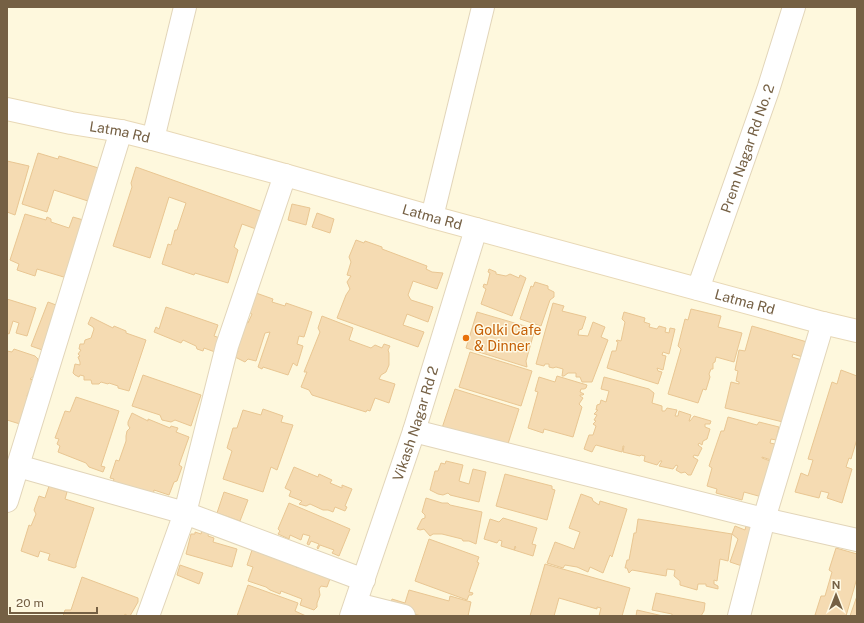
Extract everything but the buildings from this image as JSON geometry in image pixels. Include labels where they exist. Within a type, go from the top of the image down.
[{"type":"street","points":[[153,139],[185,7]]},
{"type":"street","points":[[432,217],[482,7]]},
{"type":"street","name":"Prem Nagar Rd No. 2","points":[[698,289],[766,98],[794,7]]},
{"type":"street","name":"Latma Rd","points":[[7,109],[122,131],[153,139],[432,217],[857,331]]},
{"type":"street","points":[[7,501],[122,131]]},
{"type":"street","points":[[148,616],[185,513],[227,346],[285,175]]},
{"type":"street","name":"Vikash Nagar Rd 2","points":[[354,610],[414,431],[476,229]]},
{"type":"street","points":[[739,616],[764,519],[823,323]]},
{"type":"street","points":[[414,431],[764,519],[857,540]]},
{"type":"street","points":[[18,466],[185,513],[364,580]]},
{"type":"street","points":[[354,610],[404,616]]},
{"type":"place","name":"Golki Cafe & Dinner","points":[[466,338]]}]
